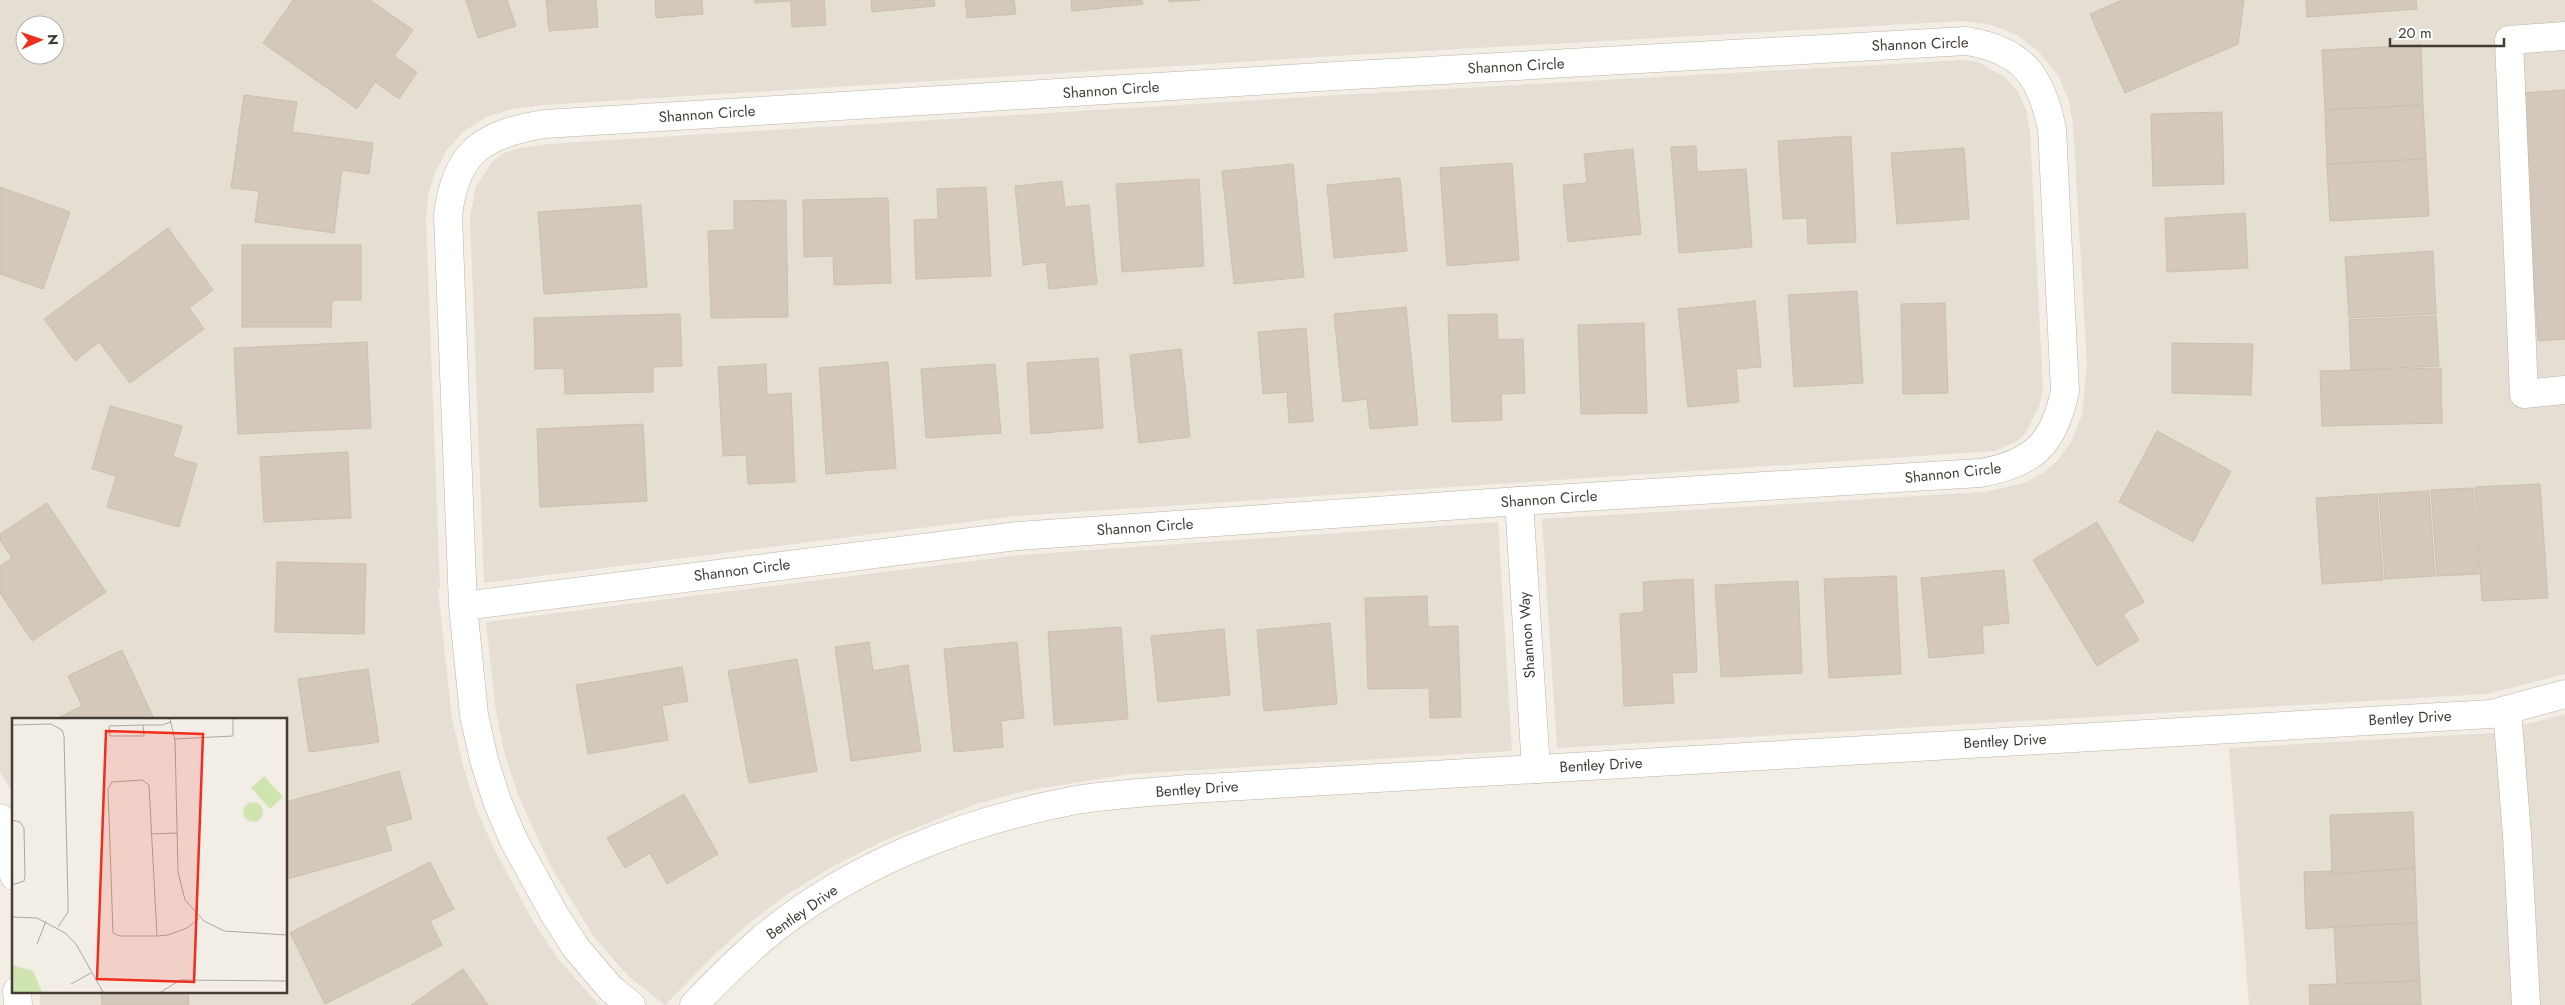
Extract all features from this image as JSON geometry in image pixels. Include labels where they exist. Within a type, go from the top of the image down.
[{"type":"street","points":[[2565,36],[2509,40],[2524,394],[2565,390]]},
{"type":"street","name":"Shannon Circle","points":[[463,606],[1018,536],[1519,501],[1980,473],[2016,465],[2031,456],[2042,446],[2061,412],[2065,391],[2052,129],[2047,104],[2038,82],[2022,64],[2003,51],[1987,44],[1966,41],[1304,78],[544,124],[516,129],[493,136],[476,148],[456,179],[450,198],[448,216],[463,606],[474,715],[497,801],[532,876],[576,948],[611,988],[631,1005]]},
{"type":"street","name":"Shannon Way","points":[[1519,501],[1536,769]]},
{"type":"street","name":"Bentley Drive","points":[[694,1005],[762,939],[799,911],[845,881],[939,838],[992,820],[1078,800],[1133,793],[2482,714],[2507,710],[2565,694]]},
{"type":"street","points":[[2507,710],[2517,835],[2526,1005]]},
{"type":"street","points":[[0,818],[12,857]]},
{"type":"street","points":[[18,992],[18,1005]]},
{"type":"shaded area","points":[[0,0],[2565,0],[2565,674],[2487,694],[1557,748],[1542,519],[1985,492],[2024,483],[2043,473],[2058,460],[2071,442],[2082,415],[2087,365],[2073,125],[2069,101],[2058,75],[2039,52],[2017,35],[1992,25],[1964,21],[1352,55],[543,105],[512,109],[486,117],[463,132],[446,151],[434,175],[428,196],[426,217],[440,588],[438,589],[452,719],[476,808],[493,847],[533,921],[559,960],[599,1005],[40,1005],[40,992],[288,992],[288,718],[12,718],[12,792],[0,772]]},
{"type":"shaded area","points":[[1964,60],[1980,63],[2006,78],[2018,92],[2026,110],[2030,131],[2043,389],[2039,407],[2025,434],[2017,441],[1995,451],[1015,516],[484,583],[470,217],[476,186],[493,161],[504,153],[547,144],[1355,94]]},
{"type":"shaded area","points":[[1498,522],[1512,751],[1130,774],[1024,791],[976,804],[885,840],[833,866],[786,895],[748,924],[714,955],[665,1005],[628,976],[594,937],[551,867],[518,795],[505,755],[496,712],[486,622],[1020,555]]},
{"type":"shaded area","points":[[2565,714],[2565,1005],[2249,1005],[2229,748],[2493,733]]},
{"type":"building","points":[[293,0],[370,0],[413,30],[394,56],[417,72],[399,99],[375,82],[357,109],[263,43]]},
{"type":"building","points":[[466,0],[507,0],[516,26],[478,38]]},
{"type":"building","points":[[546,0],[596,0],[598,27],[549,31]]},
{"type":"building","points":[[655,0],[702,0],[703,14],[656,18]]},
{"type":"building","points":[[755,0],[824,0],[826,25],[792,27],[791,1],[755,3]]},
{"type":"building","points":[[871,0],[934,0],[935,6],[872,12]]},
{"type":"building","points":[[965,0],[1014,0],[1016,14],[967,18]]},
{"type":"building","points":[[1071,0],[1142,0],[1143,4],[1072,11]]},
{"type":"building","points":[[1169,0],[1201,0],[1169,2]]},
{"type":"building","points":[[2122,0],[2244,0],[2238,44],[2125,93],[2090,14]]},
{"type":"building","points":[[2306,0],[2416,0],[2417,9],[2307,17]]},
{"type":"building","points":[[2421,45],[2423,105],[2325,110],[2322,50]]},
{"type":"building","points":[[2565,90],[2565,339],[2538,341],[2521,93]]},
{"type":"building","points":[[244,95],[297,102],[292,132],[373,143],[369,174],[342,170],[334,233],[255,222],[259,191],[231,188]]},
{"type":"building","points":[[2423,105],[2426,159],[2327,164],[2325,110]]},
{"type":"building","points":[[2222,112],[2224,184],[2153,186],[2151,114]]},
{"type":"building","points":[[1851,136],[1856,242],[1808,244],[1807,218],[1783,219],[1778,141]]},
{"type":"building","points":[[1696,146],[1697,172],[1746,169],[1752,247],[1679,253],[1671,147]]},
{"type":"building","points":[[1964,148],[1969,219],[1897,224],[1891,153]]},
{"type":"building","points":[[1633,149],[1641,234],[1568,242],[1563,185],[1587,183],[1584,154]]},
{"type":"building","points":[[2426,159],[2429,216],[2330,221],[2327,164]]},
{"type":"building","points":[[1512,163],[1519,260],[1447,266],[1440,168]]},
{"type":"building","points":[[1293,164],[1304,277],[1234,284],[1222,171]]},
{"type":"building","points":[[1400,178],[1407,251],[1334,258],[1327,185]]},
{"type":"building","points":[[1199,179],[1204,266],[1122,272],[1116,184]]},
{"type":"building","points":[[1062,181],[1065,207],[1089,205],[1097,284],[1049,289],[1046,262],[1023,265],[1015,186]]},
{"type":"building","points":[[0,187],[70,212],[43,289],[0,274]]},
{"type":"building","points":[[986,187],[991,276],[916,279],[914,220],[938,219],[937,189]]},
{"type":"building","points":[[888,198],[891,283],[834,285],[833,256],[804,257],[803,200]]},
{"type":"building","points":[[786,200],[788,317],[711,318],[708,231],[734,230],[734,201]]},
{"type":"building","points":[[641,205],[647,287],[544,294],[538,212]]},
{"type":"building","points":[[2245,213],[2248,268],[2167,272],[2165,218]]},
{"type":"building","points":[[168,228],[213,290],[189,308],[204,329],[130,383],[99,342],[75,361],[44,319]]},
{"type":"building","points":[[242,245],[361,245],[361,300],[332,300],[331,327],[242,327]]},
{"type":"building","points":[[2433,251],[2436,314],[2349,318],[2345,257]]},
{"type":"building","points":[[1857,291],[1863,383],[1794,387],[1788,295]]},
{"type":"building","points":[[1755,301],[1761,367],[1736,369],[1739,402],[1688,407],[1678,309]]},
{"type":"building","points":[[1945,303],[1948,393],[1903,394],[1901,304]]},
{"type":"building","points":[[1406,307],[1418,425],[1370,429],[1367,399],[1343,402],[1334,314]]},
{"type":"building","points":[[680,314],[682,366],[653,367],[653,392],[565,394],[564,368],[535,369],[534,318]]},
{"type":"building","points":[[1497,314],[1498,340],[1523,339],[1525,393],[1501,394],[1502,420],[1452,422],[1448,315]]},
{"type":"building","points":[[2436,316],[2439,366],[2351,370],[2349,320]]},
{"type":"building","points":[[1644,323],[1647,413],[1581,414],[1578,325]]},
{"type":"building","points":[[1306,328],[1313,421],[1289,423],[1287,392],[1263,394],[1258,332]]},
{"type":"building","points":[[367,342],[371,428],[238,434],[234,348]]},
{"type":"building","points":[[2172,343],[2253,344],[2251,395],[2172,393]]},
{"type":"building","points":[[1181,349],[1190,437],[1139,443],[1130,355]]},
{"type":"building","points":[[1098,358],[1103,428],[1031,434],[1027,363]]},
{"type":"building","points":[[888,362],[896,468],[826,474],[819,368]]},
{"type":"building","points":[[766,364],[767,395],[791,393],[795,482],[748,484],[746,455],[723,456],[718,367]]},
{"type":"building","points":[[995,364],[1001,433],[926,438],[921,369]]},
{"type":"building","points":[[2441,368],[2442,423],[2322,426],[2320,371]]},
{"type":"building","points":[[110,406],[182,426],[173,457],[197,464],[179,527],[107,507],[116,476],[92,469]]},
{"type":"building","points":[[643,424],[647,501],[540,507],[537,429]]},
{"type":"building","points":[[2157,431],[2231,471],[2193,542],[2119,502]]},
{"type":"building","points":[[348,452],[351,518],[264,522],[260,457]]},
{"type":"building","points":[[2540,484],[2548,598],[2482,601],[2475,487]]},
{"type":"building","points":[[2473,488],[2479,574],[2437,576],[2431,490]]},
{"type":"building","points":[[2429,491],[2435,576],[2385,579],[2379,494]]},
{"type":"building","points":[[2377,494],[2383,580],[2322,584],[2316,498]]},
{"type":"building","points":[[47,503],[106,592],[32,641],[0,593],[0,566],[12,558],[0,540],[0,534]]},
{"type":"building","points":[[2097,522],[2144,602],[2123,614],[2139,640],[2097,666],[2033,560]]},
{"type":"building","points":[[277,562],[366,564],[364,634],[275,632]]},
{"type":"building","points":[[2004,570],[2009,623],[1982,626],[1984,653],[1929,658],[1921,578]]},
{"type":"building","points":[[1896,576],[1901,674],[1829,678],[1824,579]]},
{"type":"building","points":[[1693,579],[1697,672],[1672,673],[1674,703],[1624,706],[1620,614],[1644,612],[1643,582]]},
{"type":"building","points":[[1798,581],[1802,673],[1721,677],[1715,585]]},
{"type":"building","points":[[1427,596],[1428,627],[1458,626],[1461,717],[1430,718],[1429,688],[1368,689],[1365,598]]},
{"type":"building","points":[[1330,623],[1337,704],[1264,711],[1257,630]]},
{"type":"building","points":[[1121,627],[1128,719],[1054,725],[1048,632]]},
{"type":"building","points":[[1224,629],[1230,695],[1158,702],[1151,636]]},
{"type":"building","points":[[869,642],[873,671],[908,665],[921,751],[851,761],[835,647]]},
{"type":"building","points":[[1017,642],[1024,718],[1001,721],[1003,747],[954,752],[944,649]]},
{"type":"building","points":[[122,650],[154,718],[58,718],[82,706],[68,676]]},
{"type":"building","points":[[797,659],[817,771],[749,783],[728,671]]},
{"type":"building","points":[[682,667],[688,701],[662,706],[668,740],[588,754],[576,685]]},
{"type":"building","points":[[368,669],[379,742],[309,752],[298,679]]},
{"type":"building","points":[[399,771],[412,819],[385,826],[392,850],[288,879],[288,801]]},
{"type":"building","points":[[684,794],[718,854],[667,884],[650,853],[625,868],[607,838]]},
{"type":"building","points":[[2413,812],[2415,868],[2332,874],[2330,815]]},
{"type":"building","points":[[430,862],[454,909],[430,921],[442,945],[325,1004],[290,933]]},
{"type":"building","points":[[2415,868],[2417,923],[2306,929],[2304,872],[2332,871],[2332,874]]},
{"type":"building","points":[[2417,923],[2420,981],[2337,985],[2334,927]]},
{"type":"building","points":[[463,969],[488,1005],[411,1005]]},
{"type":"building","points":[[2420,981],[2421,1005],[2310,1005],[2309,985]]},
{"type":"building","points":[[101,992],[188,992],[189,1005],[102,1005]]}]
